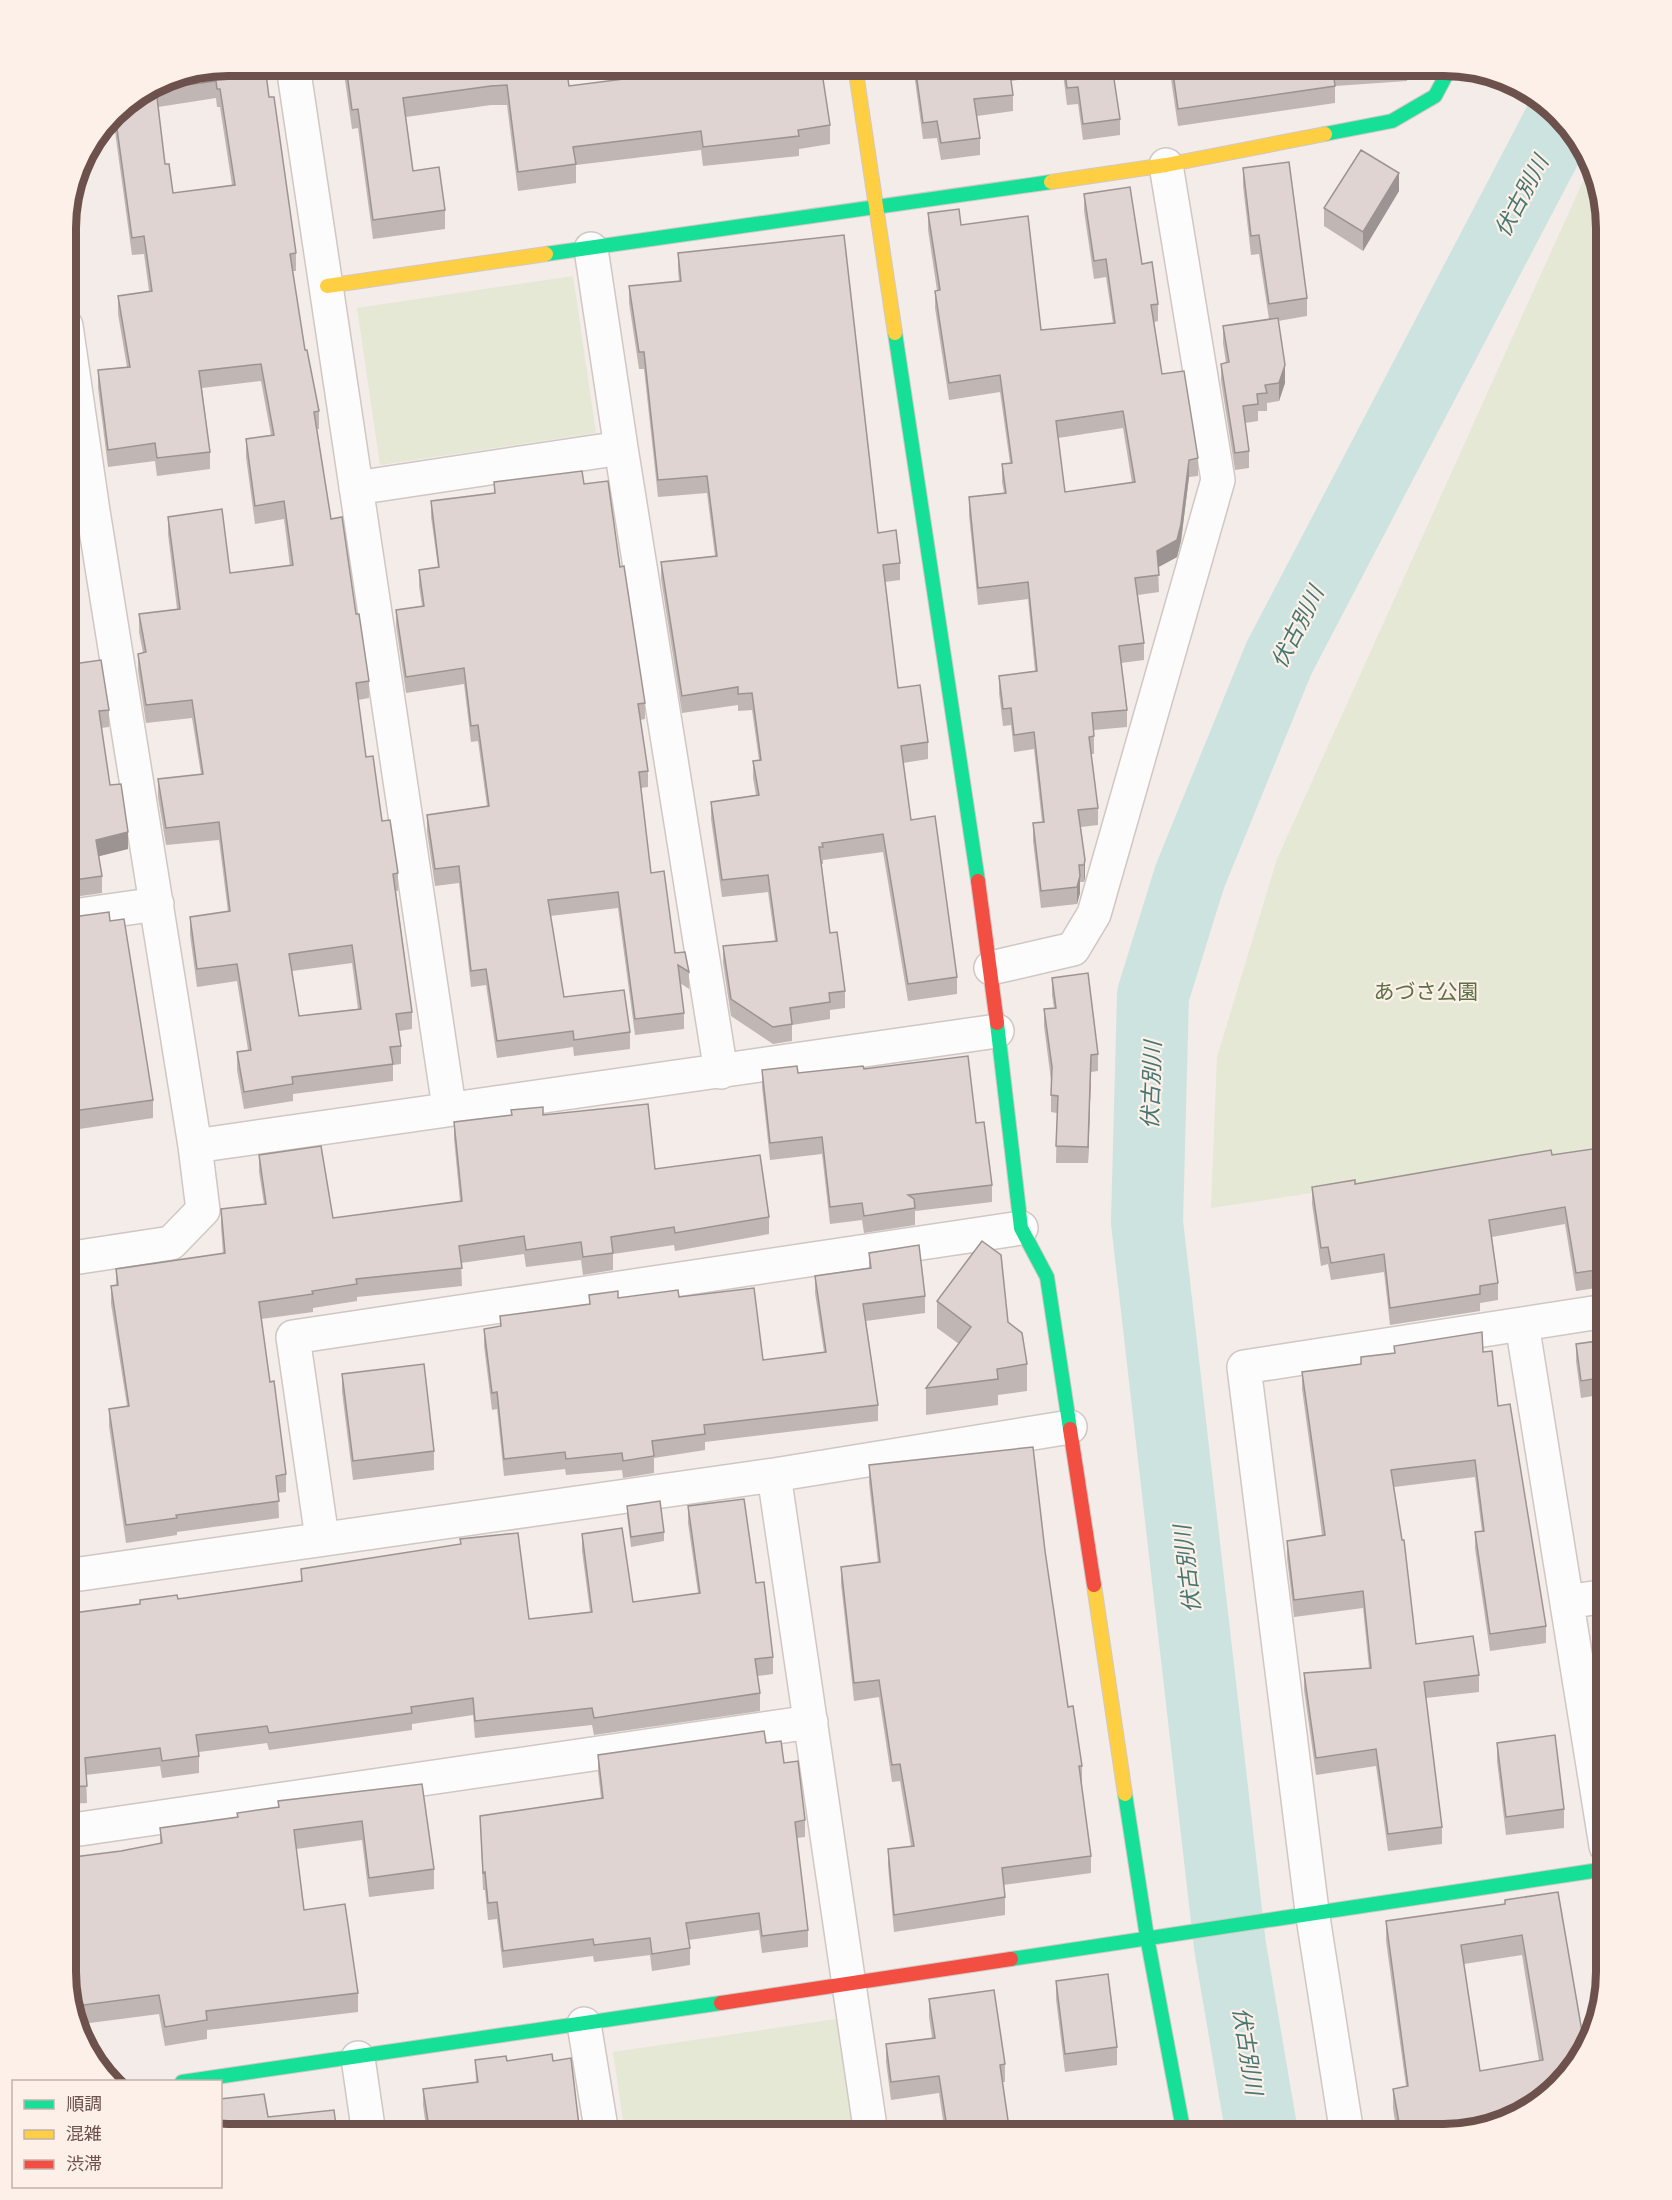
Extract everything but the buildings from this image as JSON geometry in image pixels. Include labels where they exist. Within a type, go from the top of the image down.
[{"type":"street","points":[[295,76],[449,1107]]},
{"type":"street","points":[[857,77],[991,968],[1021,1228],[1047,1276],[1147,1937],[1181,2124]]},
{"type":"street","points":[[327,286],[1166,165],[1392,121],[1435,96],[1445,77]]},
{"type":"street","points":[[991,968],[1073,949],[1094,914],[1218,480],[1166,165]]},
{"type":"street","points":[[591,249],[721,1072]]},
{"type":"street","points":[[356,488],[621,448]]},
{"type":"street","points":[[76,1257],[171,1243],[202,1210],[195,1146],[157,904],[80,513],[77,471]]},
{"type":"street","points":[[77,915],[157,904]]},
{"type":"street","points":[[195,1146],[449,1107],[721,1072],[997,1030]]},
{"type":"street","points":[[322,1538],[293,1337],[1021,1228]]},
{"type":"street","points":[[1345,2124],[1312,1911],[1244,1367],[1596,1313]]},
{"type":"street","points":[[1522,1324],[1596,1783]]},
{"type":"street","points":[[76,1574],[774,1475],[1070,1427]]},
{"type":"street","points":[[774,1475],[869,2124]]},
{"type":"street","points":[[1567,1602],[1596,1598]]},
{"type":"street","points":[[76,1830],[811,1722]]},
{"type":"street","points":[[197,2080],[358,2058],[1312,1911],[1596,1870]]},
{"type":"street","points":[[584,2024],[600,2124]]},
{"type":"street","points":[[358,2058],[368,2124]]},
{"type":"green space","name":"あづさ公園","points":[[1585,176],[1593,199],[1596,228],[1596,1150],[1211,1208],[1217,1057],[1277,859]]},
{"type":"green space","points":[[573,276],[596,433],[380,465],[357,308]]},
{"type":"green space","points":[[836,2019],[852,2124],[624,2124],[613,2052]]},
{"type":"waterway","name":"伏古別川","points":[[1260,2124],[1230,1946],[1147,1222],[1153,995],[1190,876],[1279,658],[1557,127]]},
{"type":"traffic: fast","points":[[1325,134],[1392,121],[1435,96],[1445,77]]},
{"type":"traffic: fast","points":[[546,254],[1051,182]]},
{"type":"traffic: fast","points":[[895,333],[978,881]]},
{"type":"traffic: fast","points":[[997,1023],[1021,1228],[1047,1277],[1070,1429]]},
{"type":"traffic: fast","points":[[1125,1794],[1147,1937],[1182,2124]]},
{"type":"traffic: fast","points":[[1011,1959],[1596,1871]]},
{"type":"traffic: fast","points":[[196,2080],[721,2003]]},
{"type":"traffic: slow","points":[[857,77],[895,333]]},
{"type":"traffic: slow","points":[[1051,182],[1166,165],[1325,134]]},
{"type":"traffic: slow","points":[[327,286],[546,254]]},
{"type":"traffic: slow","points":[[1094,1585],[1125,1794]]},
{"type":"traffic: jam","points":[[978,881],[997,1023]]},
{"type":"traffic: jam","points":[[1070,1429],[1094,1585]]},
{"type":"traffic: jam","points":[[721,2003],[1011,1959]]}]
